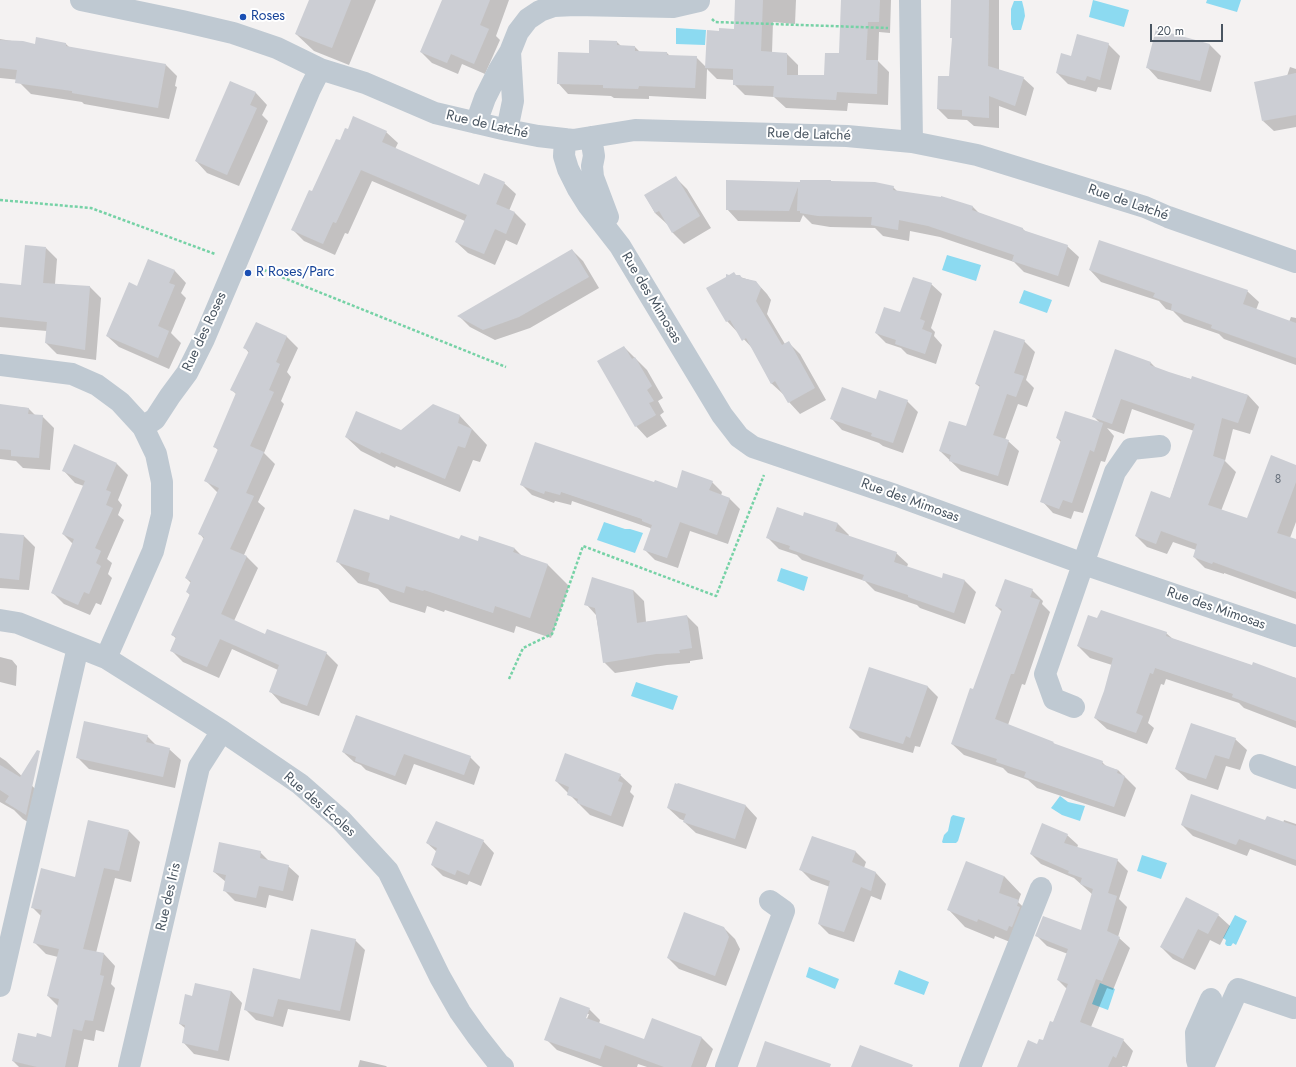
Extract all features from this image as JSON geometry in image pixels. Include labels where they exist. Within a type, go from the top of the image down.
[{"type":"street","name":"Rue de Latché","points":[[81,0],[234,33],[277,48],[320,69],[365,83],[435,113],[538,136],[573,140],[635,130],[847,136],[912,142],[977,155],[1138,204],[1168,217],[1296,262]]},
{"type":"street","points":[[910,0],[912,142]]},
{"type":"street","points":[[476,123],[485,98],[510,52],[518,32],[528,19],[540,11],[554,6],[575,5],[673,7],[699,1]]},
{"type":"street","points":[[507,130],[513,101],[510,52]]},
{"type":"street","name":"Rue des Roses","points":[[143,427],[155,419],[187,373],[204,340],[310,89],[320,69]]},
{"type":"street","name":"Rue des Mimosas","points":[[591,137],[594,156],[592,166],[593,178],[599,197],[620,246]]},
{"type":"street","name":"Rue des Mimosas","points":[[565,139],[564,156],[574,182],[588,205],[620,246],[722,415],[739,437],[752,447],[895,495],[1084,564],[1296,636]]},
{"type":"street","points":[[0,365],[72,374],[97,385],[120,402],[143,427],[156,454],[162,482],[162,515],[153,551],[106,658]]},
{"type":"street","points":[[1074,707],[1054,699],[1045,674],[1115,472],[1131,449],[1160,446]]},
{"type":"street","name":"Rue des Écoles","points":[[0,620],[18,623],[106,658],[300,784],[341,820],[388,871],[440,977],[456,1005],[477,1036],[503,1067]]},
{"type":"street","points":[[0,986],[78,647]]},
{"type":"street","name":"Rue des Iris","points":[[129,1067],[199,767],[222,732]]},
{"type":"street","points":[[1260,765],[1296,778]]},
{"type":"street","points":[[970,1067],[1041,888]]},
{"type":"street","points":[[726,1067],[784,911],[770,901]]},
{"type":"street","points":[[1203,1067],[1238,989],[1294,1008]]},
{"type":"street","points":[[1199,1067],[1197,1060],[1196,1033],[1211,999]]},
{"type":"path","points":[[699,1],[715,22],[910,29]]},
{"type":"path","points":[[509,679],[523,648],[552,634],[583,546],[716,596],[772,454]]},
{"type":"water","points":[[1093,0],[1129,10],[1124,27],[1089,17]]},
{"type":"water","points":[[1207,0],[1241,0],[1237,12],[1206,3]]},
{"type":"water","points":[[1014,1],[1022,1],[1024,9],[1025,16],[1021,30],[1013,30],[1011,24],[1011,9]]},
{"type":"water","points":[[676,28],[706,30],[705,45],[676,44]]},
{"type":"water","points":[[947,255],[981,265],[976,281],[942,270]]},
{"type":"water","points":[[1024,290],[1052,300],[1047,313],[1019,303]]},
{"type":"water","points":[[604,522],[643,533],[635,553],[597,540]]},
{"type":"water","points":[[781,568],[808,577],[804,591],[777,581]]},
{"type":"water","points":[[636,682],[678,696],[673,710],[631,696]]},
{"type":"water","points":[[1060,796],[1068,802],[1085,806],[1080,821],[1062,815],[1051,808]]},
{"type":"water","points":[[953,815],[965,818],[958,841],[956,843],[943,843],[944,835],[948,831],[951,817]]},
{"type":"water","points":[[1142,855],[1167,863],[1161,879],[1137,871]]},
{"type":"water","points":[[1235,915],[1247,921],[1236,945],[1233,943],[1231,946],[1227,946],[1225,944],[1226,940],[1223,938]]},
{"type":"water","points":[[809,967],[839,979],[835,989],[806,977]]},
{"type":"water","points":[[899,970],[929,982],[924,995],[894,984]]},
{"type":"water","points":[[1100,983],[1115,989],[1108,1010],[1092,1004]]},
{"type":"building","points":[[309,0],[351,0],[332,48],[295,34]]},
{"type":"building","points":[[442,0],[490,0],[480,25],[489,29],[474,64],[451,54],[447,63],[420,52]]},
{"type":"building","points":[[735,0],[763,0],[761,51],[787,53],[787,75],[824,75],[825,53],[839,53],[841,0],[880,0],[879,22],[868,22],[866,60],[878,60],[877,94],[837,92],[836,100],[773,97],[774,86],[733,85],[733,69],[705,68],[707,30],[719,31],[719,28],[734,29]]},
{"type":"building","points":[[951,0],[989,0],[988,66],[1024,77],[1015,106],[989,96],[989,118],[962,116],[962,110],[937,109],[938,76],[949,76],[952,38],[950,38]]},
{"type":"building","points":[[1156,29],[1210,44],[1200,81],[1146,68]]},
{"type":"building","points":[[1077,34],[1109,43],[1100,80],[1087,76],[1085,81],[1056,73],[1061,53],[1071,56]]},
{"type":"building","points":[[36,37],[66,43],[66,46],[166,64],[158,108],[72,93],[72,91],[15,83],[17,70],[0,68],[0,40],[23,41],[35,44]]},
{"type":"building","points":[[589,40],[617,41],[617,45],[635,46],[635,51],[667,52],[667,55],[697,56],[695,88],[639,86],[638,89],[603,88],[603,85],[557,84],[558,52],[589,53]]},
{"type":"building","points":[[1296,73],[1296,115],[1262,121],[1254,82]]},
{"type":"building","points":[[230,81],[256,92],[250,105],[257,108],[227,175],[195,161]]},
{"type":"building","points":[[353,116],[387,131],[382,142],[479,185],[484,173],[505,182],[496,204],[515,212],[506,234],[495,229],[484,254],[455,242],[467,215],[361,170],[336,223],[333,222],[323,244],[291,230],[309,190],[312,191],[336,139],[340,140],[345,128],[348,129]]},
{"type":"building","points":[[676,176],[700,216],[672,233],[659,211],[655,213],[644,195]]},
{"type":"building","points":[[726,180],[800,182],[800,180],[831,180],[875,182],[894,186],[893,190],[941,196],[973,206],[972,210],[1023,228],[1023,230],[1068,245],[1058,276],[1012,261],[1014,255],[928,226],[899,220],[898,230],[871,225],[872,217],[818,216],[800,213],[800,211],[797,211],[798,187],[789,211],[726,210]]},
{"type":"building","points":[[1099,240],[1248,290],[1243,304],[1296,323],[1296,358],[1211,328],[1212,325],[1171,310],[1172,304],[1153,297],[1155,293],[1089,270]]},
{"type":"building","points":[[25,245],[46,247],[43,283],[90,286],[85,350],[45,343],[47,322],[0,317],[0,283],[21,285]]},
{"type":"building","points":[[572,249],[589,277],[519,317],[483,330],[457,316]]},
{"type":"building","points":[[148,259],[175,270],[169,283],[175,285],[158,326],[169,331],[158,358],[106,336],[129,282],[137,286]]},
{"type":"building","points":[[734,272],[742,278],[756,281],[761,288],[756,301],[782,345],[789,341],[815,388],[788,403],[775,381],[771,384],[746,338],[742,341],[730,320],[726,322],[706,288],[726,277],[726,274],[729,275]]},
{"type":"building","points":[[913,277],[932,283],[920,319],[925,321],[922,329],[932,333],[925,354],[895,344],[896,340],[875,333],[884,307],[900,312]]},
{"type":"building","points":[[256,322],[287,336],[276,362],[280,364],[269,390],[274,392],[250,446],[264,452],[246,493],[254,496],[230,549],[247,556],[221,614],[265,634],[267,629],[327,652],[307,706],[269,692],[279,665],[220,639],[207,667],[170,651],[176,637],[171,635],[190,594],[186,592],[191,581],[185,578],[204,537],[198,534],[219,488],[204,481],[218,449],[213,447],[236,393],[230,390],[249,351],[243,348]]},
{"type":"building","points":[[994,330],[1025,340],[1014,373],[1024,376],[1016,397],[1007,394],[993,435],[1009,440],[998,476],[949,461],[951,455],[939,451],[949,421],[966,426],[980,385],[975,384]]},
{"type":"building","points":[[624,346],[632,359],[635,357],[652,386],[647,390],[654,401],[649,403],[656,415],[635,427],[597,361]]},
{"type":"building","points":[[1115,349],[1151,362],[1150,365],[1169,372],[1191,379],[1192,376],[1248,395],[1238,423],[1222,418],[1213,456],[1225,460],[1208,505],[1247,518],[1271,455],[1296,465],[1296,482],[1277,533],[1296,539],[1296,592],[1213,562],[1212,564],[1193,557],[1197,544],[1161,531],[1156,544],[1135,536],[1151,491],[1170,498],[1195,424],[1121,399],[1112,424],[1092,417]]},
{"type":"building","points":[[842,387],[876,399],[879,390],[908,400],[893,443],[871,436],[872,433],[830,419]]},
{"type":"building","points":[[0,404],[29,408],[28,414],[43,415],[39,458],[11,456],[11,450],[0,449]]},
{"type":"building","points":[[433,404],[460,415],[458,423],[472,429],[465,448],[458,446],[445,479],[381,452],[380,454],[345,437],[356,411],[401,430]]},
{"type":"building","points":[[1065,411],[1103,423],[1094,452],[1090,450],[1072,503],[1063,500],[1059,509],[1040,502],[1061,440],[1056,438]]},
{"type":"building","points":[[535,442],[654,482],[655,480],[677,488],[682,470],[713,481],[709,490],[730,498],[717,535],[680,522],[667,558],[643,550],[652,525],[642,521],[642,519],[561,492],[560,495],[545,491],[544,494],[520,485]]},
{"type":"building","points":[[74,444],[117,463],[106,490],[111,492],[106,505],[113,508],[95,548],[101,551],[96,563],[101,566],[89,594],[84,592],[78,605],[51,593],[74,539],[62,534],[85,481],[62,471]]},
{"type":"building","points":[[777,507],[803,516],[804,512],[838,523],[835,531],[897,552],[894,562],[942,578],[943,573],[965,580],[954,613],[908,597],[908,595],[862,580],[864,575],[789,549],[790,546],[766,538]]},
{"type":"building","points":[[354,509],[389,520],[390,515],[459,539],[461,535],[478,541],[479,536],[515,548],[513,552],[548,564],[530,618],[495,606],[493,613],[424,590],[406,586],[404,593],[368,581],[370,573],[336,562]]},
{"type":"building","points":[[0,533],[24,535],[19,580],[0,578]]},
{"type":"building","points":[[592,577],[633,590],[637,623],[687,615],[692,648],[679,650],[680,653],[656,654],[603,663],[595,608],[584,605]]},
{"type":"building","points":[[1005,579],[1033,589],[1030,597],[1040,600],[1014,674],[1011,674],[995,719],[1054,742],[1053,743],[1103,761],[1102,764],[1118,770],[1117,773],[1125,776],[1114,807],[1024,777],[1026,772],[996,762],[997,759],[951,744],[970,688],[973,689],[1002,609],[995,606]]},
{"type":"building","points":[[1101,610],[1167,632],[1166,636],[1252,665],[1253,662],[1296,678],[1296,721],[1232,697],[1233,694],[1155,668],[1153,674],[1150,673],[1136,713],[1143,716],[1136,733],[1094,718],[1104,691],[1113,658],[1077,646],[1088,615],[1097,618]]},
{"type":"building","points":[[869,667],[928,686],[910,738],[906,736],[903,744],[849,728]]},
{"type":"building","points":[[356,715],[471,756],[464,775],[404,754],[395,776],[355,761],[356,757],[342,752]]},
{"type":"building","points":[[84,721],[148,735],[146,742],[170,748],[163,777],[76,758]]},
{"type":"building","points":[[1191,723],[1236,738],[1229,759],[1215,755],[1206,779],[1175,769]]},
{"type":"building","points":[[37,750],[40,751],[26,815],[5,802],[9,796],[0,790],[0,765],[20,777]]},
{"type":"building","points":[[565,753],[621,774],[618,781],[623,783],[611,816],[577,803],[578,799],[567,795],[569,787],[555,781]]},
{"type":"building","points":[[675,783],[746,805],[735,839],[683,822],[686,814],[667,808]]},
{"type":"building","points":[[1191,794],[1265,820],[1267,816],[1296,826],[1296,860],[1239,839],[1236,845],[1181,825]]},
{"type":"building","points":[[88,820],[129,830],[119,871],[104,868],[83,949],[104,953],[100,975],[104,976],[93,1021],[85,1020],[82,1031],[73,1029],[65,1067],[37,1067],[12,1061],[18,1033],[36,1037],[37,1033],[51,1037],[59,999],[47,996],[59,949],[33,943],[42,910],[31,908],[41,868],[75,877]]},
{"type":"building","points":[[436,821],[484,840],[469,875],[457,870],[455,875],[431,865],[437,848],[426,843]]},
{"type":"building","points":[[1042,823],[1068,834],[1064,843],[1118,859],[1108,893],[1117,896],[1107,931],[1120,937],[1102,981],[1096,979],[1080,1022],[1124,1039],[1116,1058],[1113,1056],[1108,1067],[1017,1067],[1028,1040],[1037,1044],[1039,1039],[1043,1040],[1050,1021],[1053,1022],[1068,984],[1057,980],[1068,949],[1035,936],[1043,916],[1081,930],[1093,889],[1080,884],[1082,878],[1068,873],[1069,871],[1030,854]]},
{"type":"building","points":[[812,836],[856,851],[852,862],[876,872],[871,891],[861,887],[844,932],[818,924],[830,881],[799,870]]},
{"type":"building","points":[[219,842],[261,851],[260,858],[289,865],[283,891],[259,886],[256,898],[223,891],[226,875],[213,872]]},
{"type":"building","points":[[966,861],[1004,876],[999,893],[1019,900],[1017,906],[1020,907],[1012,927],[1009,926],[1007,931],[978,919],[977,922],[947,910]]},
{"type":"building","points":[[1186,897],[1219,914],[1208,934],[1198,929],[1183,959],[1160,947]]},
{"type":"building","points":[[684,912],[724,927],[729,937],[715,976],[667,958]]},
{"type":"building","points":[[311,929],[356,939],[340,1011],[278,999],[273,1017],[244,1010],[253,968],[300,979]]},
{"type":"building","points":[[195,983],[231,991],[218,1051],[182,1043],[185,1025],[179,1024],[185,994],[192,996]]},
{"type":"building","points":[[560,997],[590,1008],[586,1018],[644,1039],[652,1018],[702,1037],[691,1067],[664,1067],[605,1045],[600,1059],[544,1040]]},
{"type":"building","points":[[765,1041],[831,1064],[830,1067],[756,1067]]},
{"type":"building","points":[[860,1045],[913,1065],[912,1067],[851,1067]]},
{"type":"place","name":"Roses","points":[[243,17]]},
{"type":"place","name":"R Roses/Parc","points":[[248,273]]}]
